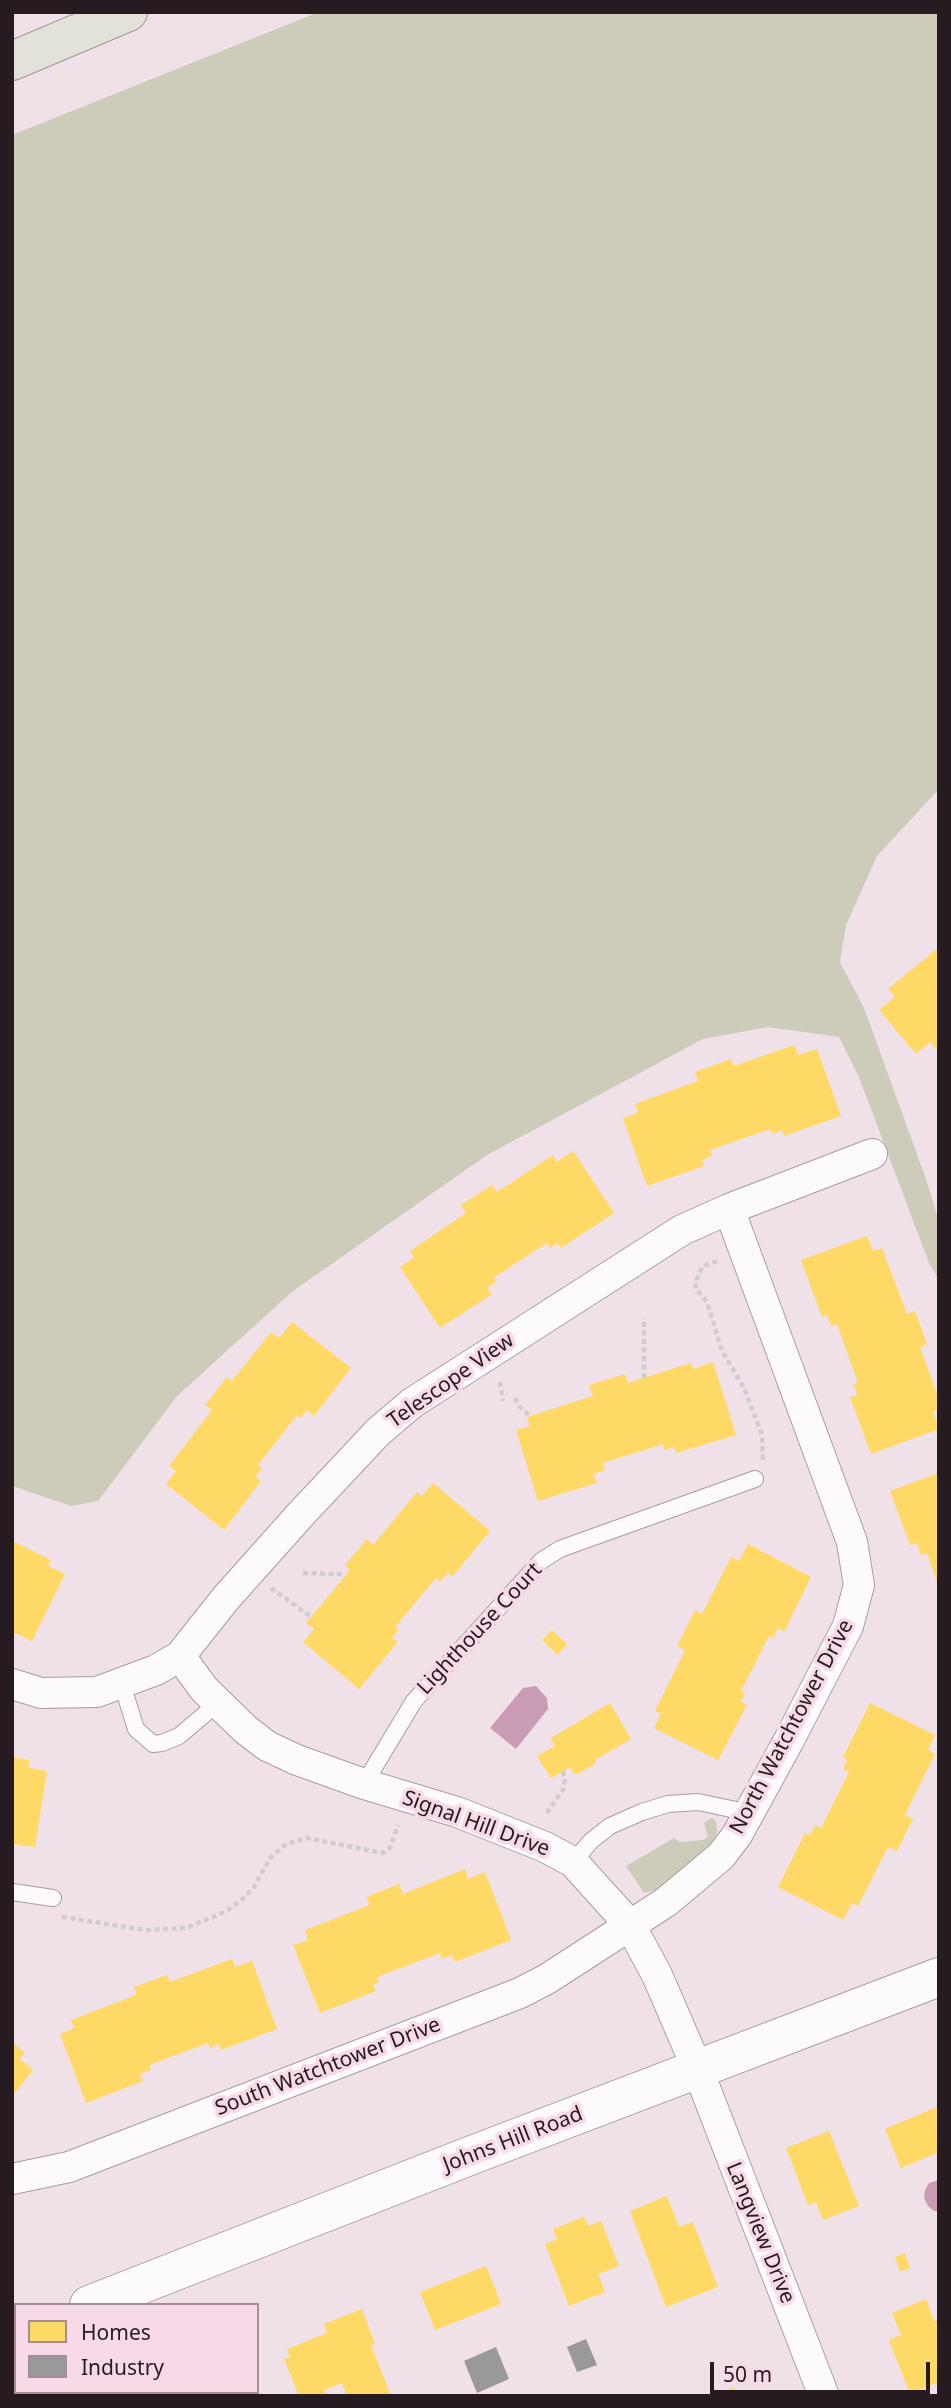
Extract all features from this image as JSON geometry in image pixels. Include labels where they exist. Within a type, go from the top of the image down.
[{"type":"main road","points":[[39,40],[128,12]]},
{"type":"main road","name":"Johns Hill Road","points":[[94,2303],[447,2165],[939,1978]]},
{"type":"street","name":"Telescope View","points":[[12,1684],[41,1693],[97,1692],[156,1670],[180,1656],[226,1598],[378,1432],[412,1403],[670,1237],[729,1209],[872,1154]]},
{"type":"street","name":"North Watchtower Drive","points":[[630,1925],[666,1902],[721,1856],[750,1813],[848,1626],[859,1586],[852,1542],[729,1209]]},
{"type":"street","name":"Signal Hill Drive","points":[[180,1656],[204,1689],[245,1729],[267,1746],[364,1784],[457,1812],[545,1847],[573,1862],[630,1925],[657,1975],[698,2070]]},
{"type":"street","name":"South Watchtower Drive","points":[[12,2179],[69,2167],[520,1993],[547,1979],[630,1925]]},
{"type":"street","name":"Langview Drive","points":[[698,2070],[824,2396]]},
{"type":"lane","name":"Lighthouse Court","points":[[364,1784],[414,1701],[541,1561],[560,1549],[755,1479]]},
{"type":"lane","points":[[122,1684],[136,1729],[153,1744],[179,1736],[218,1703]]},
{"type":"lane","points":[[573,1862],[591,1841],[610,1826],[668,1804],[698,1802],[750,1813]]},
{"type":"lane","points":[[12,1892],[53,1898]]},
{"type":"path","points":[[745,1250],[703,1266],[695,1283],[696,1289],[707,1302],[722,1351],[744,1388],[762,1435],[763,1469],[767,1483],[759,1488],[755,1479]]},
{"type":"path","points":[[643,1378],[644,1318]]},
{"type":"path","points":[[515,1398],[518,1405],[530,1416]]},
{"type":"path","points":[[251,1572],[311,1618]]},
{"type":"path","points":[[303,1573],[340,1574],[344,1578]]},
{"type":"path","points":[[547,1813],[564,1788],[563,1771]]},
{"type":"path","points":[[53,1898],[50,1915],[145,1930],[186,1928],[225,1912],[244,1898],[277,1850],[295,1840],[307,1838],[387,1852],[396,1838],[401,1812]]},
{"type":"shaded area","points":[[319,12],[939,12],[939,789],[877,856],[846,925],[840,962],[864,1008],[926,1179],[939,1222],[939,1280],[929,1263],[859,1077],[839,1037],[768,1027],[703,1039],[487,1155],[293,1291],[177,1396],[98,1501],[71,1506],[12,1486],[12,135]]},
{"type":"shaded area","points":[[536,1686],[547,1698],[548,1709],[516,1749],[490,1728],[523,1688]]},
{"type":"shaded area","points":[[712,1818],[716,1821],[717,1831],[708,1853],[659,1889],[644,1893],[626,1866],[674,1838],[680,1842],[703,1840],[708,1837],[704,1823]]},
{"type":"shaded area","points":[[939,2180],[939,2211],[934,2211],[924,2198],[925,2190],[929,2183]]},
{"type":"building: Homes","points":[[939,947],[939,1045],[935,1048],[930,1042],[916,1054],[879,1010],[895,997],[888,989]]},
{"type":"building: Homes","points":[[794,1045],[798,1055],[817,1049],[841,1116],[784,1136],[782,1130],[772,1134],[770,1129],[710,1150],[712,1156],[702,1160],[704,1166],[647,1186],[623,1118],[638,1113],[635,1104],[698,1081],[695,1072],[731,1059],[734,1066]]},
{"type":"building: Homes","points":[[573,1151],[614,1213],[561,1248],[557,1243],[550,1248],[547,1243],[493,1278],[496,1282],[487,1288],[492,1294],[440,1328],[400,1267],[414,1258],[410,1251],[466,1213],[461,1205],[492,1185],[497,1192],[553,1155],[557,1162]]},
{"type":"building: Homes","points":[[867,1236],[873,1251],[882,1248],[907,1314],[915,1311],[927,1344],[920,1347],[939,1399],[939,1409],[933,1411],[939,1429],[871,1454],[850,1397],[857,1395],[854,1384],[858,1383],[837,1324],[831,1326],[827,1315],[822,1317],[801,1260]]},
{"type":"building: Homes","points":[[292,1322],[351,1368],[314,1416],[307,1410],[300,1418],[297,1415],[258,1465],[262,1468],[256,1477],[261,1481],[224,1530],[166,1484],[176,1471],[169,1466],[212,1410],[205,1405],[227,1377],[232,1381],[271,1332],[279,1338]]},
{"type":"building: Homes","points":[[713,1362],[736,1435],[676,1453],[674,1447],[664,1450],[663,1444],[603,1463],[605,1470],[593,1474],[597,1483],[538,1501],[516,1430],[530,1426],[527,1417],[593,1396],[589,1385],[625,1374],[628,1383],[691,1363],[693,1369]]},
{"type":"building: Homes","points":[[939,1473],[938,1584],[927,1553],[921,1555],[917,1543],[910,1545],[890,1491]]},
{"type":"building: Homes","points":[[433,1483],[490,1531],[452,1577],[448,1572],[440,1582],[436,1578],[395,1627],[399,1630],[392,1638],[398,1642],[359,1689],[303,1642],[314,1629],[306,1623],[350,1570],[345,1565],[367,1539],[373,1545],[417,1492],[422,1496]]},
{"type":"building: Homes","points":[[12,1541],[51,1560],[48,1566],[65,1574],[32,1641],[12,1632]]},
{"type":"building: Homes","points":[[748,1544],[811,1577],[784,1632],[778,1628],[773,1638],[769,1636],[741,1691],[745,1694],[741,1702],[747,1705],[718,1760],[654,1728],[661,1714],[655,1711],[685,1650],[677,1646],[695,1610],[702,1614],[731,1557],[739,1561]]},
{"type":"building: Homes","points":[[552,1630],[567,1644],[558,1655],[542,1640]]},
{"type":"building: Homes","points":[[610,1703],[631,1739],[595,1760],[596,1763],[580,1773],[574,1774],[570,1767],[551,1778],[537,1756],[555,1746],[551,1738]]},
{"type":"building: Homes","points":[[870,1703],[935,1735],[928,1750],[935,1754],[905,1815],[913,1819],[897,1851],[888,1847],[858,1906],[852,1903],[843,1920],[778,1887],[805,1833],[810,1835],[815,1825],[821,1828],[849,1772],[843,1769],[847,1760],[843,1757]]},
{"type":"building: Homes","points":[[12,1757],[30,1760],[28,1768],[47,1771],[35,1847],[12,1844]]},
{"type":"building: Homes","points":[[465,1869],[468,1879],[485,1872],[511,1940],[455,1962],[452,1955],[442,1959],[440,1953],[377,1977],[379,1982],[373,1985],[376,1991],[320,2013],[293,1945],[308,1940],[305,1930],[370,1905],[366,1897],[399,1884],[403,1894]]},
{"type":"building: Homes","points":[[232,1959],[235,1967],[252,1961],[277,2029],[221,2050],[219,2044],[210,2048],[208,2043],[149,2065],[151,2070],[140,2074],[143,2081],[86,2103],[60,2034],[74,2028],[71,2020],[136,1995],[134,1987],[167,1975],[170,1982]]},
{"type":"building: Homes","points":[[12,2042],[25,2053],[20,2059],[33,2070],[12,2096]]},
{"type":"building: Homes","points":[[939,2106],[939,2152],[901,2168],[885,2129]]},
{"type":"building: Homes","points":[[829,2131],[859,2206],[823,2220],[816,2202],[808,2205],[786,2148]]},
{"type":"building: Homes","points":[[667,2196],[679,2227],[693,2222],[718,2287],[666,2307],[630,2211]]},
{"type":"building: Homes","points":[[584,2217],[588,2226],[601,2221],[619,2266],[598,2274],[605,2292],[569,2306],[545,2244],[557,2239],[553,2229]]},
{"type":"building: Homes","points":[[905,2253],[910,2268],[900,2271],[895,2257]]},
{"type":"building: Homes","points":[[486,2266],[501,2304],[435,2330],[420,2292]]},
{"type":"building: Homes","points":[[926,2299],[934,2321],[938,2320],[939,2323],[939,2382],[910,2394],[889,2340],[901,2335],[892,2313]]},
{"type":"building: Homes","points":[[362,2309],[375,2344],[371,2345],[391,2396],[347,2396],[342,2383],[324,2390],[327,2396],[299,2396],[284,2359],[290,2357],[287,2349],[327,2333],[324,2324]]},
{"type":"building: Homes","points":[[734,2387],[737,2396],[712,2396]]},
{"type":"building: Industry","points":[[586,2339],[597,2365],[577,2372],[567,2347]]},
{"type":"building: Industry","points":[[496,2347],[509,2379],[477,2393],[464,2361]]}]
